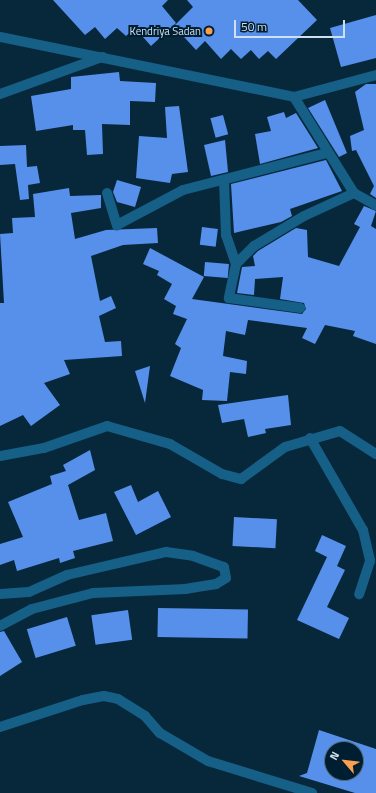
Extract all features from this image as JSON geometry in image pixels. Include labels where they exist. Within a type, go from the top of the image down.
[{"type":"street","points":[[0,37],[294,97],[376,75]]},
{"type":"street","points":[[0,94],[102,57]]},
{"type":"street","points":[[294,97],[354,193],[376,206]]},
{"type":"street","points":[[107,193],[118,225],[183,190],[328,153]]},
{"type":"street","points":[[224,180],[226,235],[236,264],[229,298],[300,308]]},
{"type":"street","points":[[236,264],[254,246],[284,227],[354,193]]},
{"type":"street","points":[[0,456],[44,448],[107,426],[170,444],[222,474],[241,478],[285,447],[310,438],[340,431],[376,454]]},
{"type":"street","points":[[310,438],[363,530],[370,561],[359,594]]},
{"type":"street","points":[[0,594],[29,592],[67,575],[166,552],[194,556],[224,567],[226,578],[216,584],[186,589],[93,593],[32,609],[0,626]]},
{"type":"street","points":[[29,592],[32,609]]},
{"type":"street","points":[[0,727],[104,696],[118,699],[145,716],[160,733],[208,761],[312,793]]},
{"type":"building","points":[[53,0],[168,0],[162,6],[176,23],[151,46],[135,28],[126,36],[117,28],[105,39],[95,27],[85,35]]},
{"type":"building","name":"Kendriya Sadan","points":[[187,0],[298,0],[317,20],[276,59],[268,51],[259,59],[251,50],[241,59],[231,49],[221,59],[205,41],[196,50],[174,26],[193,7]]},
{"type":"building","points":[[376,15],[376,58],[341,67],[330,28]]},
{"type":"building","points":[[119,72],[120,81],[156,83],[155,102],[130,101],[130,125],[102,124],[103,154],[87,155],[85,130],[73,130],[73,125],[36,131],[31,96],[71,89],[71,77]]},
{"type":"building","points":[[366,84],[376,84],[376,198],[370,194],[374,186],[356,150],[352,151],[350,136],[364,130],[355,92]]},
{"type":"building","points":[[325,100],[347,153],[339,157],[308,108]]},
{"type":"building","points":[[179,106],[188,172],[172,174],[170,183],[136,178],[139,136],[167,138],[165,107]]},
{"type":"building","points":[[284,112],[286,118],[296,113],[318,148],[260,164],[255,134],[271,131],[267,117]]},
{"type":"building","points":[[223,115],[228,134],[216,138],[210,118]]},
{"type":"building","points":[[225,140],[228,172],[211,176],[204,145]]},
{"type":"building","points":[[26,145],[27,167],[37,166],[40,183],[28,185],[29,199],[20,200],[15,164],[0,165],[0,146]]},
{"type":"building","points":[[326,160],[342,191],[290,209],[292,216],[281,222],[234,233],[231,184]]},
{"type":"building","points":[[117,180],[141,187],[135,207],[117,202],[113,192]]},
{"type":"building","points":[[69,188],[70,196],[101,195],[101,208],[71,213],[75,239],[106,230],[157,228],[158,243],[123,245],[91,256],[100,301],[111,296],[116,308],[99,316],[105,342],[121,341],[122,356],[64,360],[70,374],[44,383],[60,405],[31,426],[23,415],[0,426],[0,303],[4,303],[0,234],[13,233],[12,218],[35,217],[33,194]]},
{"type":"building","points":[[364,206],[376,211],[371,226],[376,229],[376,344],[353,336],[355,331],[325,325],[315,344],[302,338],[307,328],[248,320],[245,335],[226,331],[223,356],[247,361],[246,374],[230,372],[227,401],[202,400],[203,390],[170,376],[181,348],[175,344],[187,319],[173,314],[176,306],[164,299],[172,284],[157,275],[159,271],[143,264],[150,248],[204,277],[192,299],[302,314],[306,309],[304,303],[280,299],[283,277],[255,279],[254,295],[237,293],[242,267],[255,266],[253,256],[258,251],[296,228],[307,230],[308,257],[339,266],[360,227],[354,224]]},
{"type":"building","points":[[202,227],[218,229],[216,247],[200,245]]},
{"type":"building","points":[[205,262],[229,264],[228,278],[204,276]]},
{"type":"building","points":[[150,366],[145,403],[135,371]]},
{"type":"building","points":[[288,395],[291,425],[265,429],[266,433],[248,437],[244,419],[222,423],[218,405]]},
{"type":"building","points":[[90,450],[95,470],[68,485],[79,520],[106,513],[113,541],[73,551],[75,558],[60,563],[59,558],[17,571],[14,560],[0,565],[0,544],[23,537],[8,502],[52,484],[50,476],[66,471],[63,465]]},
{"type":"building","points":[[131,485],[138,502],[158,491],[171,517],[136,535],[114,492]]},
{"type":"building","points":[[234,517],[277,519],[275,548],[232,546]]},
{"type":"building","points":[[322,535],[346,546],[337,566],[345,570],[327,607],[349,618],[339,639],[297,620],[327,557],[315,551]]},
{"type":"building","points":[[158,608],[248,610],[247,639],[157,637]]},
{"type":"building","points":[[128,610],[132,640],[96,645],[91,615]]},
{"type":"building","points":[[67,617],[76,646],[36,658],[27,629]]},
{"type":"building","points":[[4,631],[22,662],[0,676],[0,632]]},
{"type":"building","points":[[319,730],[352,741],[324,741],[324,781],[364,781],[364,745],[376,749],[376,793],[355,793],[299,776],[307,773]]},
{"type":"place","name":"Kendriya Sadan","points":[[209,31]]}]
